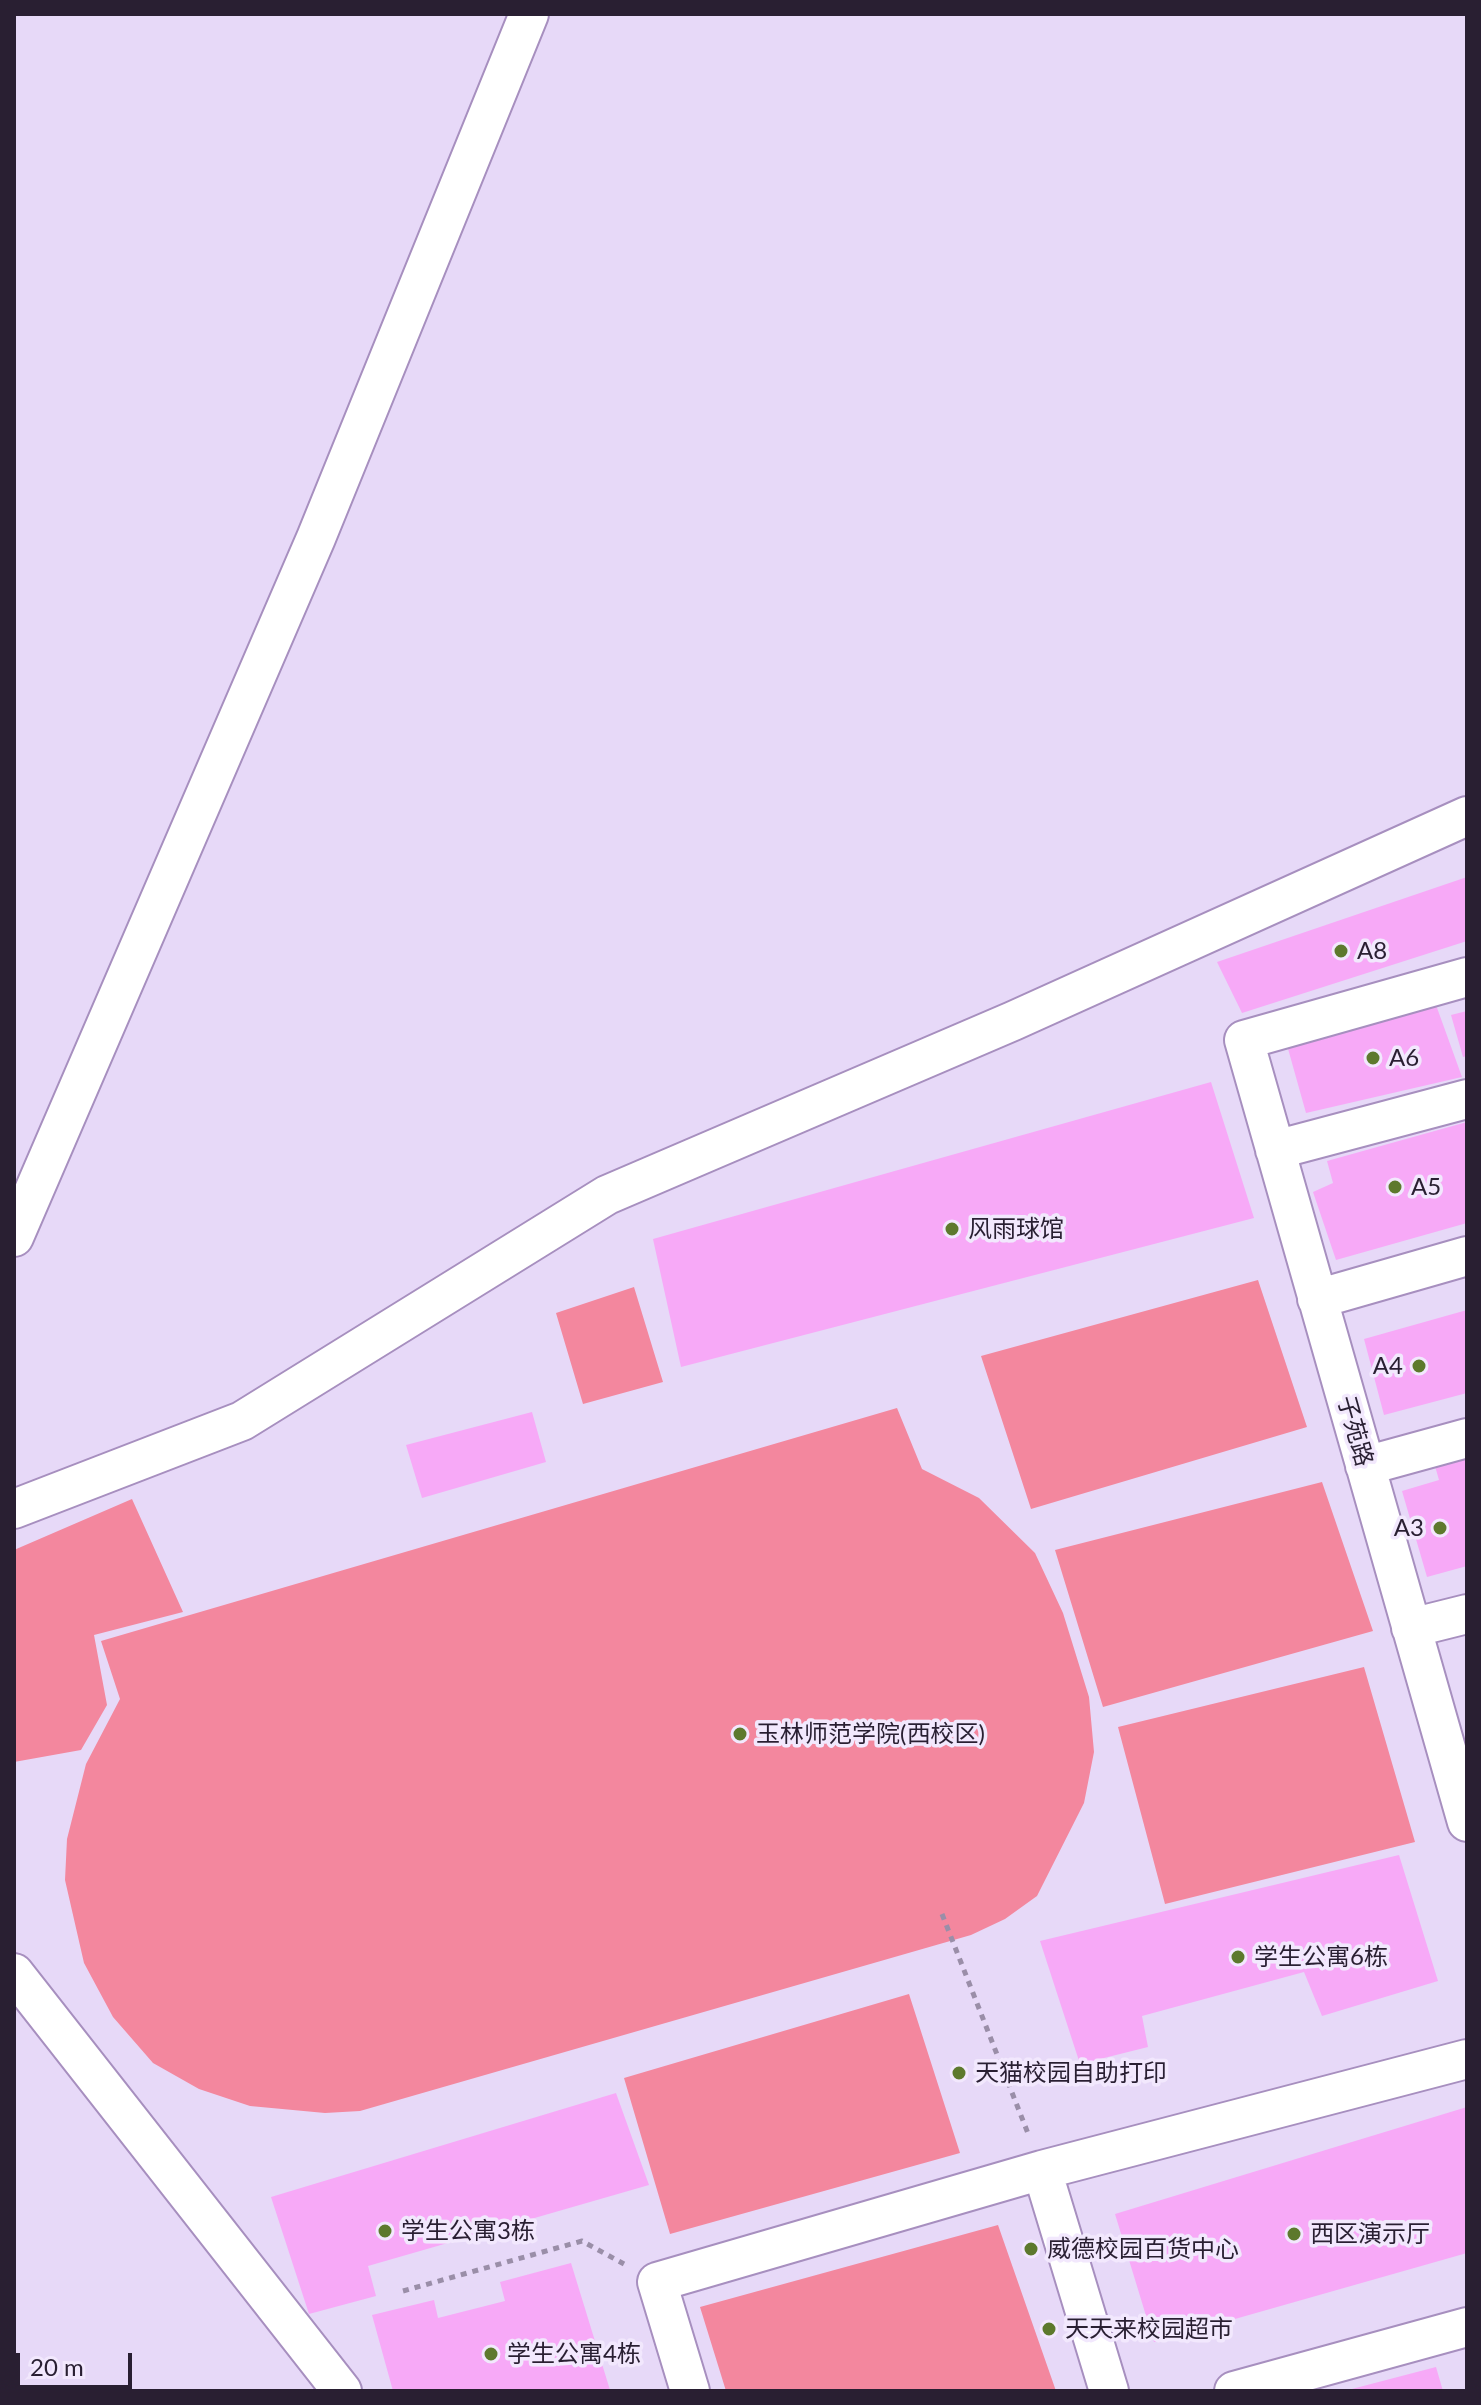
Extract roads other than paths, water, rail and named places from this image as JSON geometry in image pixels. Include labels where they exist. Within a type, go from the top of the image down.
[{"type":"street","points":[[14,1237],[316,538],[529,14]]},
{"type":"street","points":[[14,1509],[242,1421],[607,1195],[1013,1021],[1467,816]]},
{"type":"street","name":"子苑路","points":[[1467,977],[1244,1040],[1411,1628],[1460,1770],[1467,1822]]},
{"type":"street","points":[[1275,1150],[1467,1099]]},
{"type":"street","points":[[1317,1299],[1467,1256]]},
{"type":"street","points":[[1365,1466],[1467,1438]]},
{"type":"street","points":[[1411,1628],[1467,1614]]},
{"type":"street","points":[[14,1973],[342,2391]]},
{"type":"street","points":[[690,2391],[657,2282],[1042,2170],[1467,2059]]},
{"type":"street","points":[[1042,2170],[1109,2391]]},
{"type":"street","points":[[1234,2391],[1467,2327]]},
{"type":"place","name":"A8","points":[[1341,951]]},
{"type":"place","name":"A6","points":[[1373,1058]]},
{"type":"place","name":"A5","points":[[1395,1187]]},
{"type":"place","name":"风雨球馆","points":[[952,1229]]},
{"type":"place","name":"A4","points":[[1419,1366]]},
{"type":"place","name":"A3","points":[[1440,1528]]},
{"type":"place","name":"玉林师范学院(西校区)","points":[[740,1734]]},
{"type":"place","name":"学生公寓6栋","points":[[1238,1957]]},
{"type":"place","name":"天猫校园自助打印","points":[[959,2073]]},
{"type":"place","name":"学生公寓3栋","points":[[385,2231]]},
{"type":"place","name":"西区演示厅","points":[[1294,2234]]},
{"type":"place","name":"威德校园百货中心","points":[[1031,2249]]},
{"type":"place","name":"天天来校园超市","points":[[1049,2329]]},
{"type":"place","name":"学生公寓4栋","points":[[491,2354]]}]
